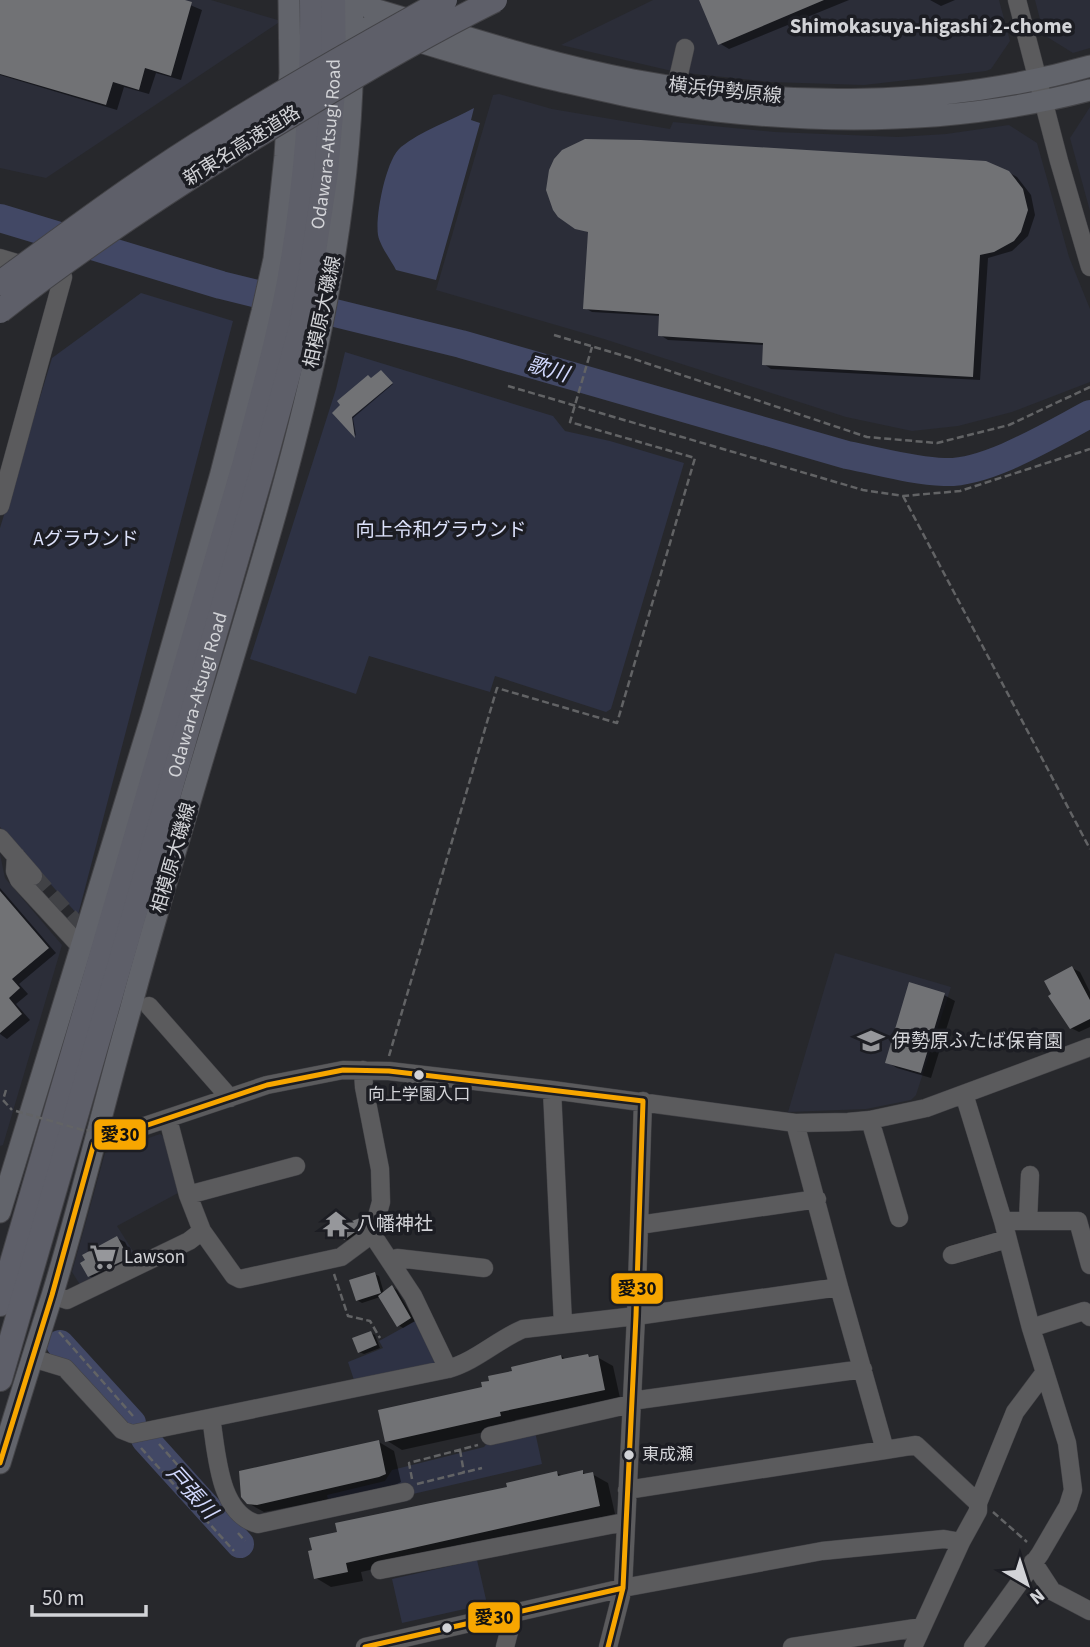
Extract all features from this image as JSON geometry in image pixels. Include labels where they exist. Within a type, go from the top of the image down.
[{"type":"highway","name":"Odawara-Atsugi Road","points":[[302,268],[304,179],[312,88],[312,0]]},
{"type":"highway","name":"Odawara-Atsugi Road","points":[[0,1379],[262,471],[302,268],[327,159],[334,79],[333,0]]},
{"type":"highway","name":"新東名高速道路","points":[[0,283],[104,208],[217,132],[445,0]]},
{"type":"highway","name":"新東名高速道路","points":[[0,311],[119,225],[231,151],[345,82],[495,0]]},
{"type":"highway","name":"Odawara-Atsugi Road","points":[[0,1304],[241,475],[291,323]]},
{"type":"main road","name":"相模原大磯線","points":[[289,0],[289,87],[302,268]]},
{"type":"main road","name":"相模原大磯線","points":[[0,1463],[52,1295],[131,1007],[283,485],[291,323],[302,268],[348,149],[353,38],[362,11]]},
{"type":"main road","name":"横浜伊勢原線","points":[[362,11],[621,78],[770,97],[853,100],[922,96],[992,88],[1090,66]]},
{"type":"main road","name":"横浜伊勢原線","points":[[362,11],[554,80],[716,111],[881,120],[940,116],[1043,101],[1090,90]]},
{"type":"main road","name":"相模原大磯線","points":[[0,1212],[7,1165],[80,946],[152,715],[220,477],[291,323]]},
{"type":"street","points":[[1017,0],[1090,267]]},
{"type":"street","points":[[676,87],[685,48]]},
{"type":"street","points":[[0,258],[63,277],[0,506]]},
{"type":"street","points":[[0,838],[33,876]]},
{"type":"street","points":[[16,856],[15,871],[19,880],[80,946]]},
{"type":"street","points":[[149,1006],[230,1098]]},
{"type":"street","points":[[94,1143],[267,1085],[318,1074],[363,1070],[643,1101],[795,1123],[870,1120],[926,1108],[1090,1047]]},
{"type":"street","points":[[168,1119],[188,1195],[202,1231],[234,1276],[240,1279],[284,1262],[341,1257],[372,1234],[381,1202],[380,1169],[363,1070]]},
{"type":"street","points":[[552,1090],[563,1324]]},
{"type":"street","points":[[964,1094],[1067,1443],[1073,1490],[1064,1514],[1037,1558],[973,1647]]},
{"type":"street","points":[[608,1647],[622,1588],[636,1316],[643,1101]]},
{"type":"street","points":[[870,1120],[892,1209]]},
{"type":"street","points":[[795,1123],[885,1450]]},
{"type":"street","points":[[188,1195],[293,1172]]},
{"type":"street","points":[[1028,1221],[1030,1175]]},
{"type":"street","points":[[639,1225],[817,1199]]},
{"type":"street","points":[[1003,1221],[1084,1215],[1090,1265]]},
{"type":"street","points":[[52,1295],[67,1300],[189,1241],[202,1231]]},
{"type":"street","points":[[372,1234],[413,1296],[448,1369]]},
{"type":"street","points":[[952,1255],[1007,1239]]},
{"type":"street","points":[[391,1262],[397,1258],[484,1268]]},
{"type":"street","points":[[32,1358],[65,1368],[122,1430],[127,1433],[147,1432],[448,1369],[468,1363],[506,1336],[523,1329],[839,1287]]},
{"type":"street","points":[[1031,1328],[1084,1311],[1090,1317]]},
{"type":"street","points":[[490,1436],[631,1402],[863,1368]]},
{"type":"street","points":[[913,1647],[978,1511],[978,1503],[1016,1412],[1045,1373]]},
{"type":"street","points":[[211,1418],[225,1494],[248,1522],[258,1524],[409,1489]]},
{"type":"street","points":[[627,1490],[916,1445],[978,1503]]},
{"type":"street","points":[[380,1570],[625,1522]]},
{"type":"street","points":[[365,1647],[622,1588],[822,1551],[944,1539],[961,1542]]},
{"type":"street","points":[[1037,1558],[1052,1591],[1090,1611]]},
{"type":"street","points":[[505,1647],[510,1615]]},
{"type":"street","points":[[792,1647],[922,1627]]},
{"type":"path","points":[[554,335],[867,437],[937,443],[1009,425],[1090,387]]},
{"type":"path","points":[[387,1071],[388,1059],[497,688],[617,723],[695,458],[570,422],[592,346]]},
{"type":"path","points":[[508,386],[863,490],[903,496],[960,491],[1090,449]]},
{"type":"path","points":[[903,496],[1090,849]]},
{"type":"path","points":[[6,1090],[4,1100],[12,1110],[86,1131],[127,1121]]},
{"type":"path","points":[[330,1259],[348,1316],[370,1321],[380,1338]]},
{"type":"path","points":[[127,1433],[234,1551]]},
{"type":"path","points":[[482,1468],[409,1489],[409,1463],[478,1446],[490,1436]]},
{"type":"path","points":[[460,1450],[464,1473]]},
{"type":"path","points":[[978,1503],[984,1503],[1037,1558]]},
{"type":"shaded area","points":[[0,0],[211,0],[281,21],[46,178],[0,168]]},
{"type":"shaded area","points":[[653,0],[999,0],[1010,41],[991,69],[986,71],[864,85],[770,82],[676,72],[561,45]]},
{"type":"shaded area","points":[[1035,0],[1090,0],[1090,48],[1073,53],[1044,35]]},
{"type":"shaded area","points":[[499,94],[552,109],[670,129],[673,122],[775,132],[898,137],[946,134],[1009,125],[1037,143],[1069,257],[1090,309],[1090,382],[1012,412],[958,426],[912,431],[846,417],[604,339],[436,290],[493,95]]},
{"type":"shaded area","points":[[1090,107],[1090,211],[1070,138]]},
{"type":"shaded area","points":[[474,108],[471,120],[480,123],[436,280],[396,270],[378,235],[380,202],[391,163],[396,153],[409,141]]},
{"type":"shaded area","points":[[0,854],[5,878],[62,945],[3,1145],[0,1146]]},
{"type":"shaded area","name":"伊勢原ふたば保育園","points":[[835,953],[951,987],[916,1095],[911,1100],[866,1109],[788,1112]]},
{"type":"shaded area","points":[[160,1134],[164,1137],[178,1193],[117,1226],[138,1259],[82,1288],[72,1272],[105,1153]]},
{"type":"green space","name":"Aグラウンド","points":[[141,293],[233,321],[78,915],[0,827],[0,528],[52,358]]},
{"type":"green space","name":"向上令和グラウンド","points":[[345,352],[553,416],[565,431],[684,463],[611,709],[606,712],[495,676],[490,692],[369,656],[356,694],[250,659],[336,389]]},
{"type":"green space","points":[[417,1320],[439,1364],[355,1383],[348,1362],[383,1348],[379,1341]]},
{"type":"green space","points":[[534,1427],[542,1464],[331,1513],[327,1495],[385,1481],[392,1470],[484,1447],[492,1437]]},
{"type":"green space","points":[[477,1560],[487,1604],[402,1623],[392,1579]]},
{"type":"building","points":[[0,0],[192,2],[171,76],[145,68],[139,90],[113,82],[106,105],[0,74]]},
{"type":"building","points":[[699,0],[824,0],[718,45]]},
{"type":"building","points":[[585,139],[986,161],[1009,171],[1023,189],[1028,210],[1021,232],[1014,241],[994,252],[980,255],[973,377],[762,365],[763,343],[658,336],[659,314],[583,309],[588,232],[575,229],[558,217],[546,190],[554,159],[562,150]]},
{"type":"building","points":[[381,370],[393,383],[352,417],[355,438],[332,413],[340,405],[337,401],[368,375],[371,378]]},
{"type":"building","points":[[0,891],[49,948],[12,979],[20,988],[9,998],[22,1014],[0,1033]]},
{"type":"building","points":[[1072,966],[1090,1000],[1090,1019],[1070,1029],[1048,996],[1051,994],[1044,981]]},
{"type":"building","points":[[909,982],[945,993],[921,1073],[885,1063]]},
{"type":"building","points":[[360,1218],[362,1227],[344,1240],[338,1226]]},
{"type":"building","points":[[117,1236],[129,1258],[88,1277],[80,1263],[85,1260],[82,1255]]},
{"type":"building","points":[[375,1272],[381,1293],[356,1301],[349,1280]]},
{"type":"building","points":[[392,1285],[411,1318],[397,1327],[378,1296]]},
{"type":"building","points":[[371,1331],[377,1345],[358,1353],[352,1338]]},
{"type":"building","points":[[588,1354],[589,1357],[598,1355],[605,1390],[500,1412],[501,1416],[385,1442],[378,1410],[482,1387],[481,1382],[489,1381],[488,1376],[512,1371],[511,1367],[561,1355],[562,1359]]},
{"type":"building","points":[[379,1440],[386,1474],[379,1477],[257,1505],[247,1504],[241,1497],[239,1471]]},
{"type":"building","points":[[583,1470],[583,1474],[593,1472],[600,1506],[346,1563],[348,1572],[314,1579],[308,1551],[312,1550],[309,1538],[337,1532],[335,1523],[507,1487],[506,1483],[557,1471],[558,1476]]},
{"type":"waterway","name":"歌川","points":[[0,218],[221,285],[461,344],[847,455],[908,468],[944,472],[980,467],[1038,442],[1090,414]]},
{"type":"waterway","name":"戸張川","points":[[60,1344],[132,1423]]},
{"type":"waterway","name":"戸張川","points":[[145,1439],[240,1544]]},
{"type":"tunnel","points":[[33,876],[91,941]]},
{"type":"transit line","name":"愛30","points":[[0,1463],[52,1295],[94,1143],[267,1085],[343,1070],[389,1071],[643,1101],[623,1588],[608,1647]]},
{"type":"transit line","name":"愛30","points":[[365,1647],[623,1588]]},
{"type":"place","name":"伊勢原ふたば保育園","points":[[871,1041]]},
{"type":"place","name":"向上学園入口","points":[[419,1075]]},
{"type":"place","name":"八幡神社","points":[[336,1224]]},
{"type":"place","name":"Lawson","points":[[103,1257]]},
{"type":"place","name":"東成瀬","points":[[629,1455]]},
{"type":"district","name":"Shimokasuya-higashi 2-chome","points":[[931,26]]}]
